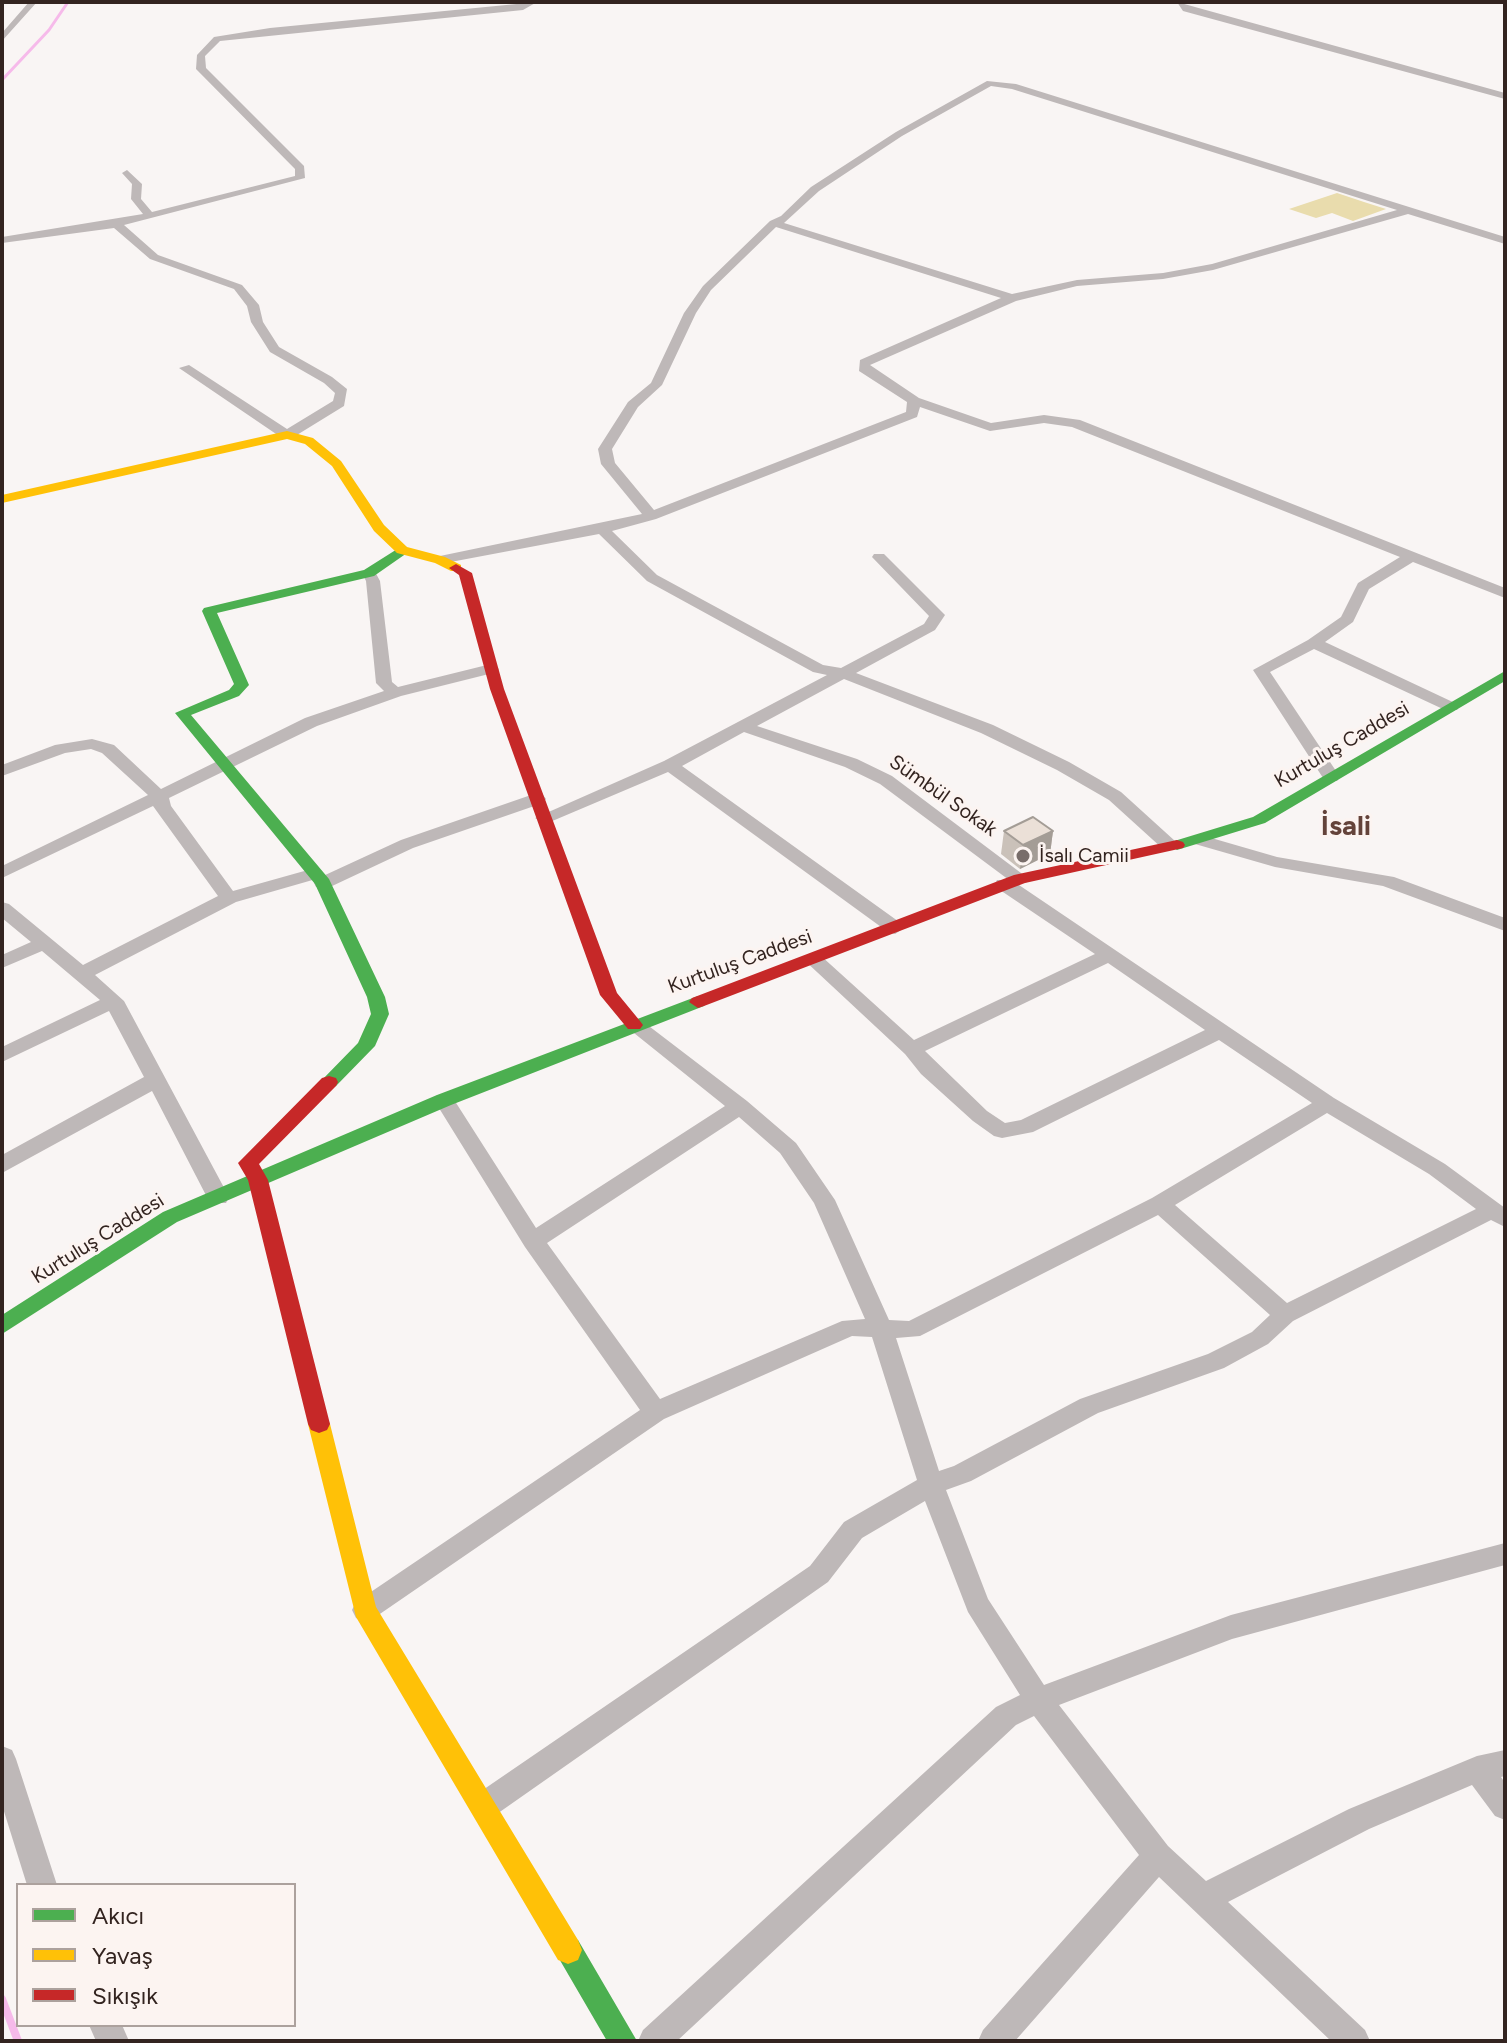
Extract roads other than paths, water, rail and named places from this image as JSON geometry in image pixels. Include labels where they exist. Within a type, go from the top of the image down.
[{"type":"street","points":[[2,38],[33,2]]},
{"type":"street","points":[[2,240],[116,224],[300,178],[300,168],[201,69],[201,55],[217,39],[523,7],[533,2]]},
{"type":"street","points":[[1188,2],[1180,4],[1186,9],[1505,96]]},
{"type":"street","points":[[651,516],[608,464],[605,449],[633,405],[656,385],[690,313],[707,288],[774,223],[785,218],[815,189],[899,134],[977,89],[996,83],[1505,241]]},
{"type":"street","points":[[127,173],[137,184],[136,199],[149,215]]},
{"type":"street","points":[[1407,211],[1213,267],[1163,276],[1077,283],[1012,298],[864,363],[863,368],[914,401],[990,427],[1044,419],[1075,423],[1505,593]]},
{"type":"street","points":[[774,223],[1012,298]]},
{"type":"street","points":[[2,499],[287,435],[339,403],[342,392],[274,349],[257,322],[253,305],[238,287],[154,257],[116,224]]},
{"type":"street","points":[[185,368],[287,435],[309,441],[337,464],[379,528],[402,550],[440,560],[465,573],[491,669],[609,995],[634,1025],[740,1106],[788,1148],[824,1200],[881,1328],[931,1484],[977,1604],[1038,1700],[1158,1856],[1354,2041]]},
{"type":"street","points":[[440,560],[602,529],[651,516],[912,414],[914,401]]},
{"type":"street","points":[[602,529],[652,578],[819,669],[842,673],[987,729],[1063,766],[1115,796],[1169,845]]},
{"type":"street","points":[[402,550],[369,573],[209,611],[242,685],[234,693],[182,713],[319,878],[376,997],[380,1014],[366,1046],[248,1163],[258,1180],[365,1610],[623,2041]]},
{"type":"street","points":[[1331,777],[1261,670],[1314,643],[1348,619],[1363,586],[1413,555]]},
{"type":"street","points":[[544,818],[670,765],[930,627],[937,615],[879,557]]},
{"type":"street","points":[[369,573],[373,581],[384,683],[395,693]]},
{"type":"street","points":[[1314,643],[1451,707]]},
{"type":"street","points":[[2,873],[311,722],[395,693],[491,669]]},
{"type":"street","name":"Kurtuluş Caddesi","points":[[2,1326],[170,1217],[444,1100],[1012,882],[1201,840],[1259,820],[1505,675]]},
{"type":"street","name":"Sümbül Sokak","points":[[744,727],[851,763],[886,780],[1012,882],[1109,955],[1327,1103],[1437,1169],[1499,1215]]},
{"type":"street","points":[[2,771],[61,749],[92,744],[108,749],[160,797],[162,806],[229,898]]},
{"type":"street","points":[[670,765],[895,928]]},
{"type":"street","points":[[83,973],[229,898],[319,878],[537,799]]},
{"type":"street","points":[[1201,840],[1275,862],[1387,881],[1505,925]]},
{"type":"street","points":[[2,908],[114,1001],[218,1197]]},
{"type":"street","points":[[2,962],[45,943]]},
{"type":"street","points":[[912,1049],[1109,955]]},
{"type":"street","points":[[813,959],[912,1049],[928,1069],[980,1116],[1002,1131],[1026,1127],[1220,1031]]},
{"type":"street","points":[[2,1055],[114,1001]]},
{"type":"street","points":[[2,1165],[156,1080]]},
{"type":"street","points":[[444,1100],[533,1241],[655,1412]]},
{"type":"street","points":[[365,1610],[655,1412],[850,1327],[912,1330],[1160,1204],[1327,1103]]},
{"type":"street","points":[[533,1241],[740,1106]]},
{"type":"street","points":[[1160,1204],[1285,1315]]},
{"type":"street","points":[[484,1806],[819,1574],[853,1530],[931,1484],[962,1474],[1089,1406],[1216,1361],[1260,1338],[1285,1315],[1499,1215]]},
{"type":"street","points":[[654,2041],[1006,1716],[1038,1700],[1231,1627],[1505,1554]]},
{"type":"street","points":[[2,1759],[41,1883]]},
{"type":"street","points":[[1203,1899],[1359,1819],[1491,1766],[1496,1798],[1505,1806]]},
{"type":"street","points":[[994,2041],[1158,1856]]},
{"type":"waterway","points":[[2,80],[49,30],[68,2]]},
{"type":"waterway","points":[[2,1999],[18,2041]]},
{"type":"place","name":"İsalı Camii","points":[[1023,856]]},
{"type":"district","name":"İsali","points":[[1346,827]]}]
